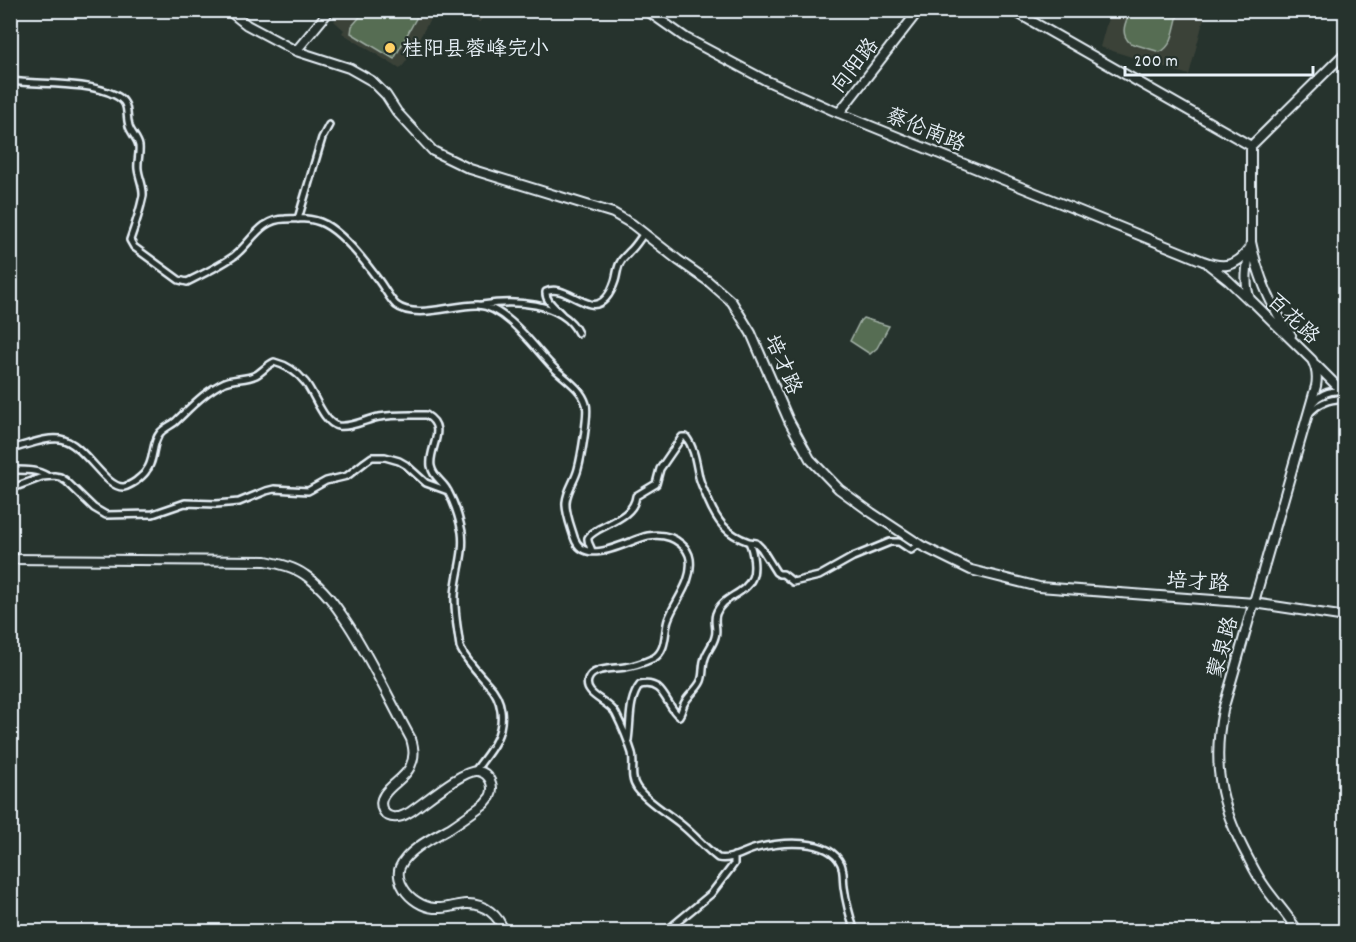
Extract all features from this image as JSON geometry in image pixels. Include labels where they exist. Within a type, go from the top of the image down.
[{"type":"street","name":"培才路","points":[[228,10],[247,25],[296,51],[350,68],[372,81],[433,151],[470,169],[613,213],[632,224],[708,280],[732,302],[751,333],[789,421],[810,459],[839,489],[919,544],[971,570],[1039,587],[1254,603],[1346,617]]},
{"type":"street","points":[[296,51],[330,10]]},
{"type":"street","name":"蔡伦南路","points":[[646,10],[686,38],[765,80],[839,113],[1203,261],[1217,266],[1233,263],[1245,255],[1251,242]]},
{"type":"street","name":"向阳路","points":[[839,113],[919,10]]},
{"type":"street","points":[[1012,10],[1251,146],[1346,52]]},
{"type":"street","points":[[10,81],[98,89],[116,95],[125,103],[129,125],[138,142],[138,168],[143,194],[130,240],[134,247],[179,280],[187,282],[235,255],[271,220],[298,219],[321,222],[338,232],[373,272],[389,297],[404,310],[418,311],[490,303],[530,305],[551,309],[562,315]]},
{"type":"street","points":[[298,219],[322,138],[329,125]]},
{"type":"street","name":"百花路","points":[[1251,146],[1251,242],[1247,262],[1247,292],[1252,303],[1312,360]]},
{"type":"street","points":[[578,333],[575,327],[548,300],[546,292],[554,289],[587,303],[596,305],[602,303],[615,280],[618,264],[644,234]]},
{"type":"street","name":"百花路","points":[[1251,242],[1257,268],[1272,305],[1290,334],[1312,360]]},
{"type":"street","name":"蔡伦南路","points":[[1203,261],[1222,274],[1252,303]]},
{"type":"street","points":[[477,305],[487,307],[507,320],[530,340],[553,368],[568,380],[586,403],[588,414],[578,469],[566,499],[566,510],[579,546],[588,552],[605,550],[645,536],[657,535],[678,541],[686,549],[690,559],[685,588],[667,622],[664,640],[657,656],[634,665],[598,671],[588,679],[589,691],[615,711],[633,757],[632,777],[638,790],[681,824],[718,858],[724,860],[758,847],[793,843],[820,846],[833,854],[840,861],[843,869],[846,899],[855,932]]},
{"type":"street","points":[[1312,360],[1344,395]]},
{"type":"street","name":"蒙泉路","points":[[1298,932],[1289,916],[1267,890],[1232,825],[1225,808],[1220,784],[1218,748],[1220,723],[1311,406],[1317,376],[1312,360]]},
{"type":"street","points":[[10,449],[50,440],[63,440],[77,446],[95,468],[115,485],[125,487],[147,471],[161,432],[216,387],[227,381],[255,375],[274,362],[291,369],[305,381],[320,408],[336,425],[381,416],[426,416],[430,418],[437,428],[431,460],[432,471],[445,485],[453,501],[463,543],[454,596],[460,647],[477,672],[496,692],[501,710],[496,740],[475,771]]},
{"type":"street","points":[[1311,406],[1316,398],[1324,393],[1333,391],[1344,395]]},
{"type":"street","points":[[1308,415],[1318,405],[1344,395]]},
{"type":"street","points":[[592,551],[588,541],[589,537],[626,514],[633,507],[636,496],[656,484],[660,469],[682,437],[686,437],[689,442],[700,482],[719,522],[734,535],[758,545],[776,572],[783,574],[793,582],[819,576],[853,557],[890,542],[899,543],[911,550],[919,544]]},
{"type":"street","points":[[10,489],[47,476],[60,477],[101,513],[115,516],[153,514],[185,503],[239,502],[274,489],[308,491],[326,482],[347,476],[372,457],[385,457],[406,465],[426,483],[448,491]]},
{"type":"street","points":[[10,470],[41,472],[47,476]]},
{"type":"street","points":[[628,742],[632,701],[640,685],[649,684],[654,687],[666,696],[675,714],[679,716],[681,714],[683,705],[700,682],[705,657],[717,631],[715,616],[717,611],[726,601],[746,588],[753,576],[754,568],[749,542]]},
{"type":"street","points":[[10,559],[259,561],[291,567],[316,583],[334,603],[363,648],[411,739],[414,749],[410,768],[382,796],[382,810],[394,818],[401,817],[470,772],[485,773],[493,787],[484,804],[409,854],[398,872],[404,890],[418,903],[435,908],[465,904],[480,906],[494,914],[500,921],[504,932]]},
{"type":"street","points":[[665,932],[711,894],[734,864],[734,856]]},
{"type":"shaded area","name":"桂阳县蓉峰完小","points":[[343,11],[435,11],[400,69],[342,33],[344,30],[334,21]]},
{"type":"shaded area","name":"桂阳县蓉峰完小","points":[[460,11],[488,11],[479,23]]},
{"type":"shaded area","points":[[1110,11],[1195,11],[1204,18],[1189,75],[1100,47]]},
{"type":"green space","points":[[1174,10],[1178,15],[1168,46],[1164,50],[1160,52],[1130,43],[1124,31],[1130,11]]},
{"type":"green space","points":[[365,11],[420,11],[394,59],[351,33],[352,26]]},
{"type":"green space","points":[[863,318],[889,326],[877,348],[870,354],[850,341]]},
{"type":"place","name":"桂阳县蓉峰完小","points":[[390,48]]}]
